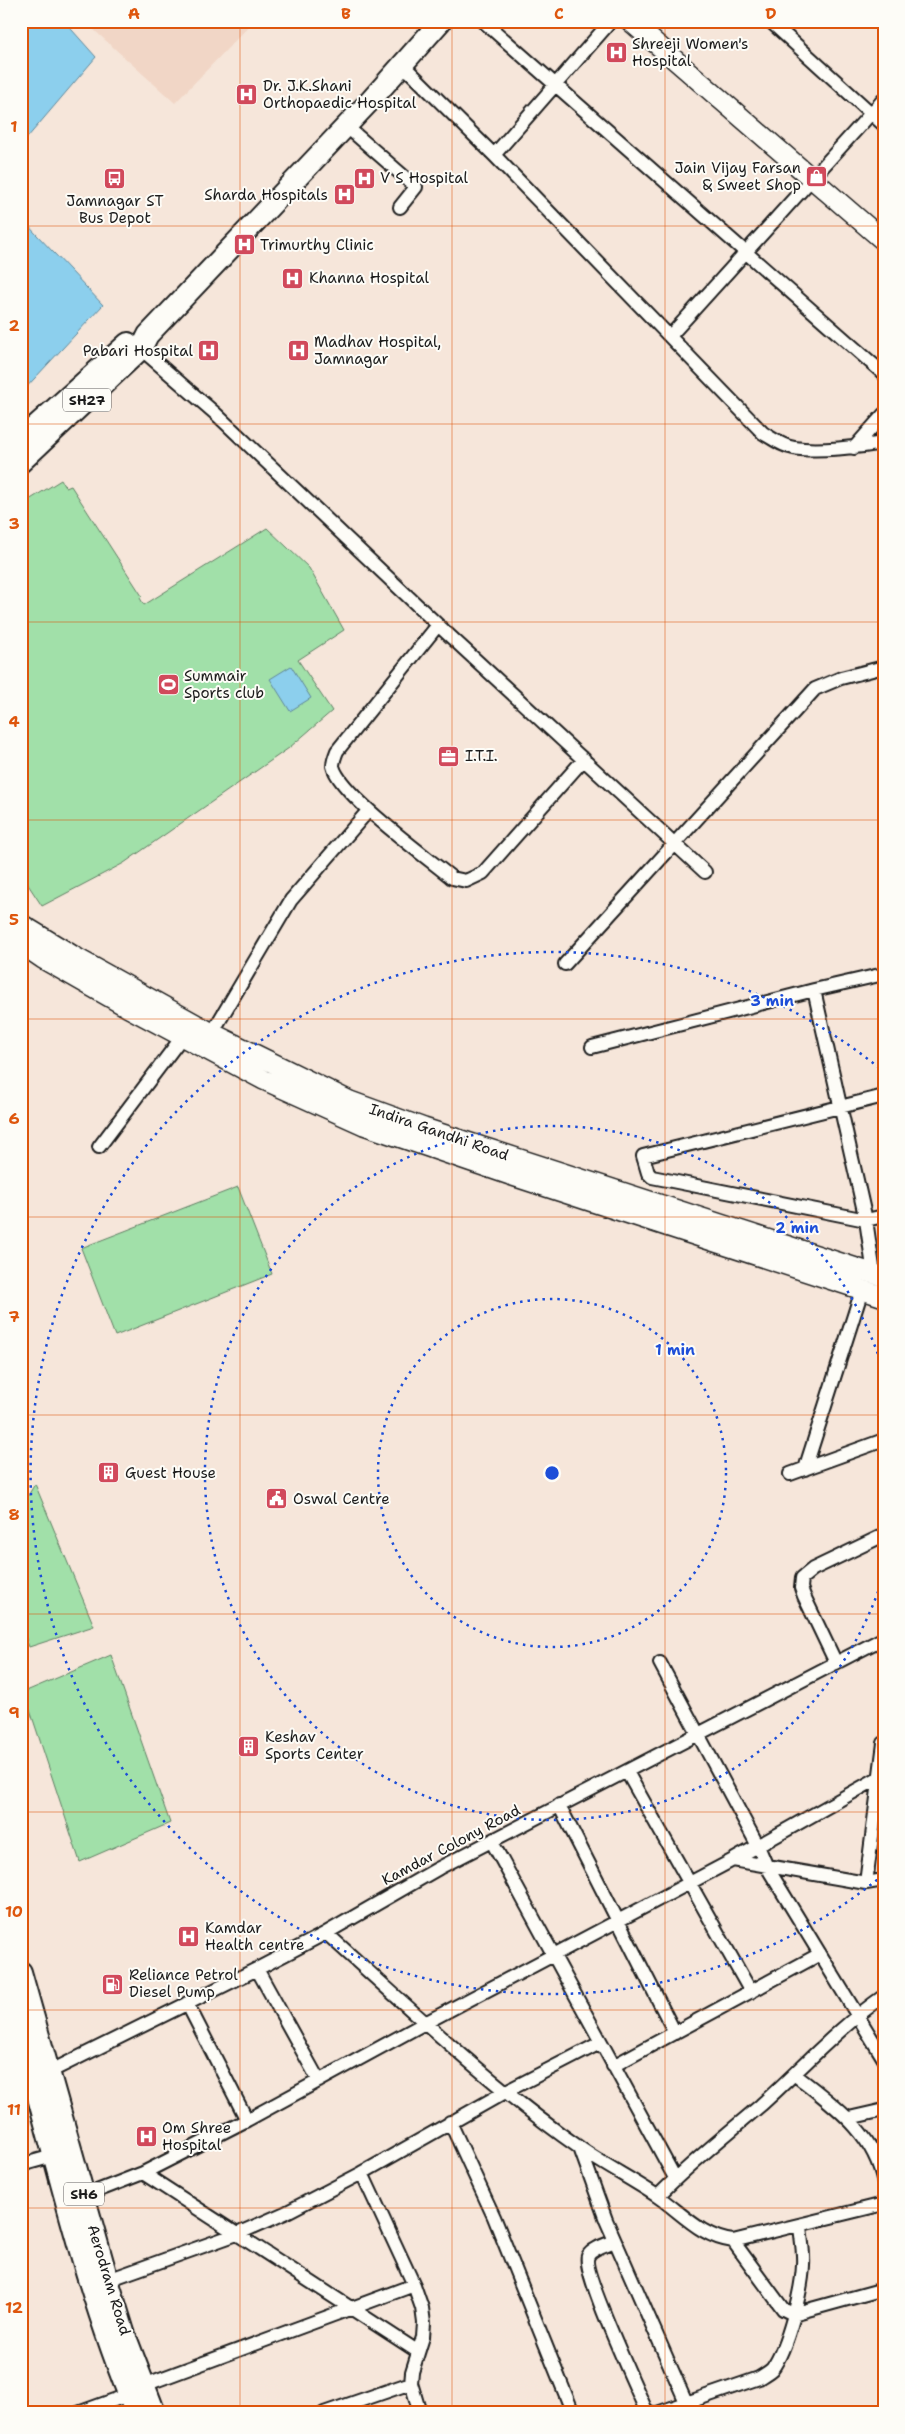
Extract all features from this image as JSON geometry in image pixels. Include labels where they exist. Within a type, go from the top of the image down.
[{"type":"main road","name":"SH27","points":[[21,462],[144,342],[346,126],[441,21]]},
{"type":"main road","points":[[630,21],[884,241]]},
{"type":"main road","name":"SH27","points":[[21,439],[132,339],[144,342]]},
{"type":"main road","name":"Indira Gandhi Road","points":[[21,924],[76,958],[212,1033],[350,1101],[424,1128],[879,1275]]},
{"type":"main road","name":"Indira Gandhi Road","points":[[21,944],[43,959],[182,1037],[264,1080],[364,1125],[532,1182],[884,1296]]},
{"type":"main road","name":"Aerodram Road","points":[[21,1972],[41,2076],[53,2156],[94,2293],[136,2398],[155,2413]]},
{"type":"main road","name":"Aerodram Road","points":[[21,2034],[41,2076],[84,2196],[108,2280],[136,2398]]},
{"type":"street","points":[[483,21],[884,374]]},
{"type":"street","points":[[494,155],[611,21]]},
{"type":"street","points":[[770,21],[884,125]]},
{"type":"street","points":[[402,64],[494,155],[763,433],[778,443],[794,448],[854,448],[884,443]]},
{"type":"street","points":[[670,336],[884,99]]},
{"type":"street","points":[[346,126],[416,187],[400,208]]},
{"type":"street","points":[[144,342],[216,414],[438,625],[705,872]]},
{"type":"street","points":[[854,448],[884,414]]},
{"type":"street","points":[[438,625],[337,752],[333,764],[337,775],[368,811],[452,878],[466,881],[483,873],[584,759]]},
{"type":"street","points":[[565,964],[815,689],[840,678],[884,667]]},
{"type":"street","points":[[212,1033],[291,900],[368,811]]},
{"type":"street","points":[[592,1047],[884,974]]},
{"type":"street","points":[[814,990],[879,1275]]},
{"type":"street","points":[[99,1147],[182,1037]]},
{"type":"street","points":[[884,1096],[643,1156],[648,1173],[652,1177],[866,1220],[884,1216]]},
{"type":"street","points":[[805,1469],[862,1290]]},
{"type":"street","points":[[790,1474],[884,1440]]},
{"type":"street","points":[[836,1663],[804,1596],[801,1588],[802,1578],[813,1569],[884,1536]]},
{"type":"street","name":"Kamdar Colony Road","points":[[41,2076],[257,1969],[326,1933],[412,1882],[884,1638]]},
{"type":"street","points":[[660,1663],[758,1846],[767,1867],[884,2059]]},
{"type":"street","points":[[866,1883],[884,1744]]},
{"type":"street","points":[[627,1772],[751,1992]]},
{"type":"street","points":[[84,2196],[143,2173],[247,2120],[425,2023],[733,1860],[880,1777]]},
{"type":"street","points":[[559,1805],[675,2033]]},
{"type":"street","points":[[492,1842],[675,2178]]},
{"type":"street","points":[[733,1860],[866,1883],[884,1880]]},
{"type":"street","points":[[326,1933],[425,2023],[580,2148],[658,2196],[706,2234],[721,2240],[733,2241],[884,2204]]},
{"type":"street","points":[[613,2066],[820,1954]]},
{"type":"street","points":[[257,1969],[319,2081]]},
{"type":"street","points":[[658,2196],[675,2178],[794,2074],[857,2014],[884,1996]]},
{"type":"street","points":[[187,2003],[247,2120]]},
{"type":"street","points":[[108,2280],[237,2234],[285,2213],[362,2173],[507,2090],[600,2043]]},
{"type":"street","points":[[794,2074],[849,2118],[878,2163],[884,2184]]},
{"type":"street","points":[[849,2118],[884,2110]]},
{"type":"street","points":[[450,2122],[494,2218],[573,2413]]},
{"type":"street","points":[[580,2148],[615,2241],[686,2402]]},
{"type":"street","points":[[21,2165],[53,2156]]},
{"type":"street","points":[[143,2173],[353,2307],[417,2351]]},
{"type":"street","points":[[362,2173],[414,2285],[424,2323],[411,2383],[420,2413]]},
{"type":"street","points":[[657,2413],[759,2378],[770,2371],[781,2354],[793,2314],[803,2265],[800,2226]]},
{"type":"street","points":[[615,2241],[592,2252],[588,2256],[587,2265],[605,2314],[647,2413]]},
{"type":"street","points":[[733,2241],[783,2309],[793,2314],[884,2289]]},
{"type":"street","points":[[78,2413],[136,2398],[353,2307],[414,2285]]},
{"type":"street","points":[[324,2413],[411,2383]]},
{"type":"shaded area","points":[[84,21],[254,21],[175,103]]},
{"type":"green space","name":"Summair Sports club","points":[[61,480],[66,488],[71,486],[142,596],[140,598],[144,605],[267,528],[309,568],[344,630],[298,660],[332,711],[289,748],[124,863],[42,906],[21,874],[21,505]]},
{"type":"green space","points":[[238,1187],[272,1274],[115,1336],[81,1248]]},
{"type":"green space","points":[[35,1484],[94,1626],[29,1647],[21,1625],[21,1507]]},
{"type":"green space","points":[[111,1655],[170,1823],[80,1862],[24,1692]]},
{"type":"water","points":[[21,21],[64,21],[96,57],[21,145]]},
{"type":"water","points":[[21,218],[103,305],[21,393]]},
{"type":"water","points":[[291,666],[311,698],[290,711],[270,679]]},
{"type":"place","name":"Shreeji Women's Hospital","points":[[616,53]]},
{"type":"place","name":"Dr. J.K.Shani Orthopaedic Hospital","points":[[247,95]]},
{"type":"place","name":"Jain Vijay Farsan & Sweet Shop","points":[[817,177]]},
{"type":"place","name":"Jamnagar ST Bus Depot","points":[[115,178]]},
{"type":"place","name":"V S Hospital","points":[[364,178]]},
{"type":"place","name":"Sharda Hospitals","points":[[344,195]]},
{"type":"place","name":"Trimurthy Clinic","points":[[244,245]]},
{"type":"place","name":"Khanna Hospital","points":[[293,278]]},
{"type":"place","name":"Pabari Hospital","points":[[209,351]]},
{"type":"place","name":"Madhav Hospital, Jamnagar","points":[[298,351]]},
{"type":"place","name":"Summair Sports club","points":[[168,685]]},
{"type":"place","name":"I.T.I.","points":[[449,756]]},
{"type":"place","name":"Guest House","points":[[109,1473]]},
{"type":"place","name":"Oswal Centre","points":[[277,1499]]},
{"type":"place","name":"Keshav Sports Center","points":[[249,1746]]},
{"type":"place","name":"Kamdar Health centre","points":[[189,1937]]},
{"type":"place","name":"Reliance Petrol Diesel Pump","points":[[113,1984]]},
{"type":"place","name":"Om Shree Hospital","points":[[146,2137]]}]
